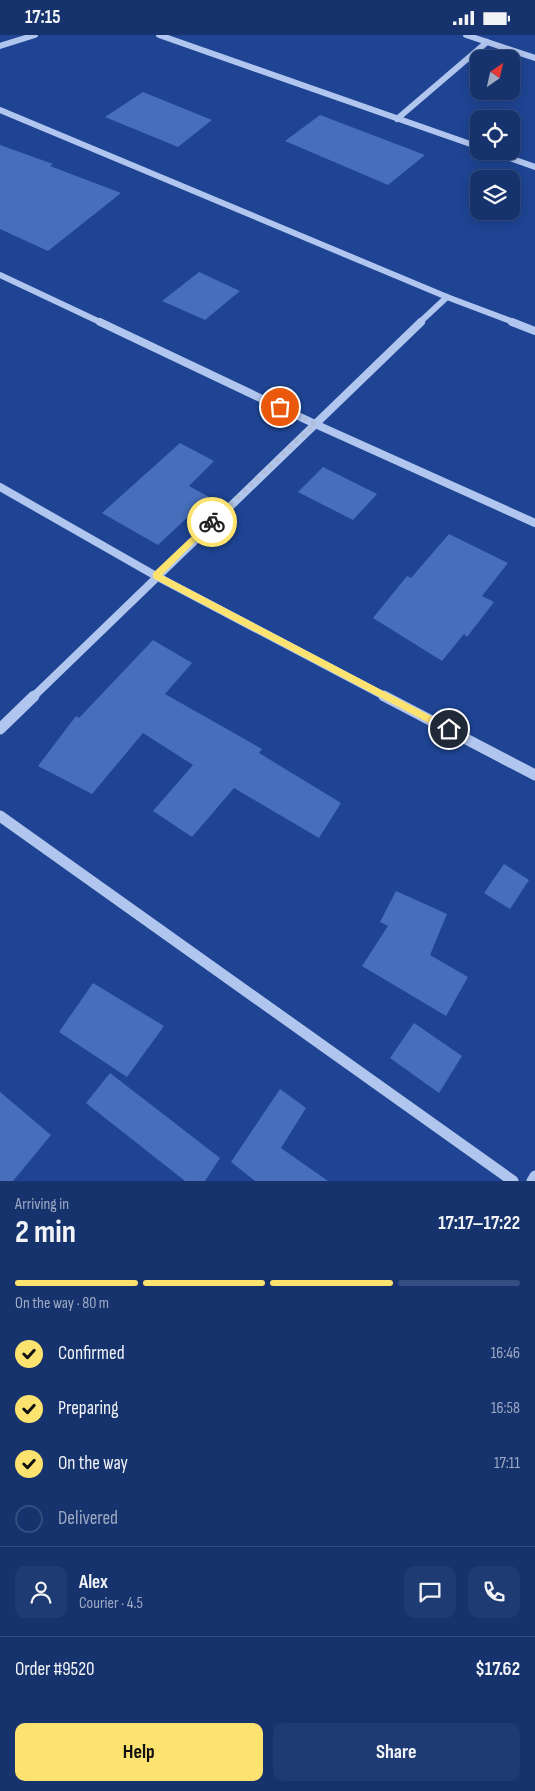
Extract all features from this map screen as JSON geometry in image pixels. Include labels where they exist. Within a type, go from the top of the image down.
[{"type":"street","points":[[0,46],[35,35]]},
{"type":"street","points":[[159,35],[470,144]]},
{"type":"street","points":[[466,35],[535,58]]},
{"type":"street","points":[[397,119],[487,42]]},
{"type":"street","points":[[0,110],[447,297],[535,331]]},
{"type":"street","points":[[515,160],[535,167]]},
{"type":"street","points":[[0,275],[315,424],[535,523]]},
{"type":"street","points":[[0,729],[156,575],[447,297]]},
{"type":"street","points":[[0,487],[156,575],[535,775]]},
{"type":"street","points":[[0,816],[513,1181]]},
{"type":"street","points":[[532,1181],[535,1176]]},
{"type":"building","points":[[143,92],[212,120],[178,147],[105,117]]},
{"type":"building","points":[[320,115],[425,155],[388,185],[285,141]]},
{"type":"building","points":[[0,145],[53,164],[50,166],[121,193],[48,251],[0,229]]},
{"type":"building","points":[[199,272],[240,291],[205,320],[162,301]]},
{"type":"building","points":[[180,443],[214,461],[189,486],[209,497],[158,545],[102,513]]},
{"type":"building","points":[[323,467],[377,494],[353,520],[298,492]]},
{"type":"building","points":[[449,534],[508,563],[482,596],[494,602],[467,637],[464,634],[442,661],[373,618],[407,576],[411,578]]},
{"type":"building","points":[[153,640],[192,663],[165,694],[262,749],[259,753],[341,803],[319,838],[234,788],[192,837],[153,811],[193,765],[143,733],[92,794],[38,766],[76,716],[79,718]]},
{"type":"building","points":[[504,864],[529,880],[510,909],[484,893]]},
{"type":"building","points":[[396,891],[447,914],[430,955],[468,977],[446,1016],[362,966],[388,926],[380,922]]},
{"type":"building","points":[[93,983],[164,1026],[127,1077],[59,1032]]},
{"type":"building","points":[[414,1023],[462,1056],[439,1093],[390,1058]]},
{"type":"building","points":[[110,1073],[220,1158],[205,1181],[185,1181],[86,1103]]},
{"type":"building","points":[[280,1089],[306,1108],[281,1148],[328,1181],[255,1181],[231,1162]]},
{"type":"building","points":[[0,1092],[51,1135],[13,1181],[0,1181]]},
{"type":"way so far","points":[[212,522],[315,424],[280,407]]},
{"type":"route","points":[[212,522],[156,575],[449,729]]}]
